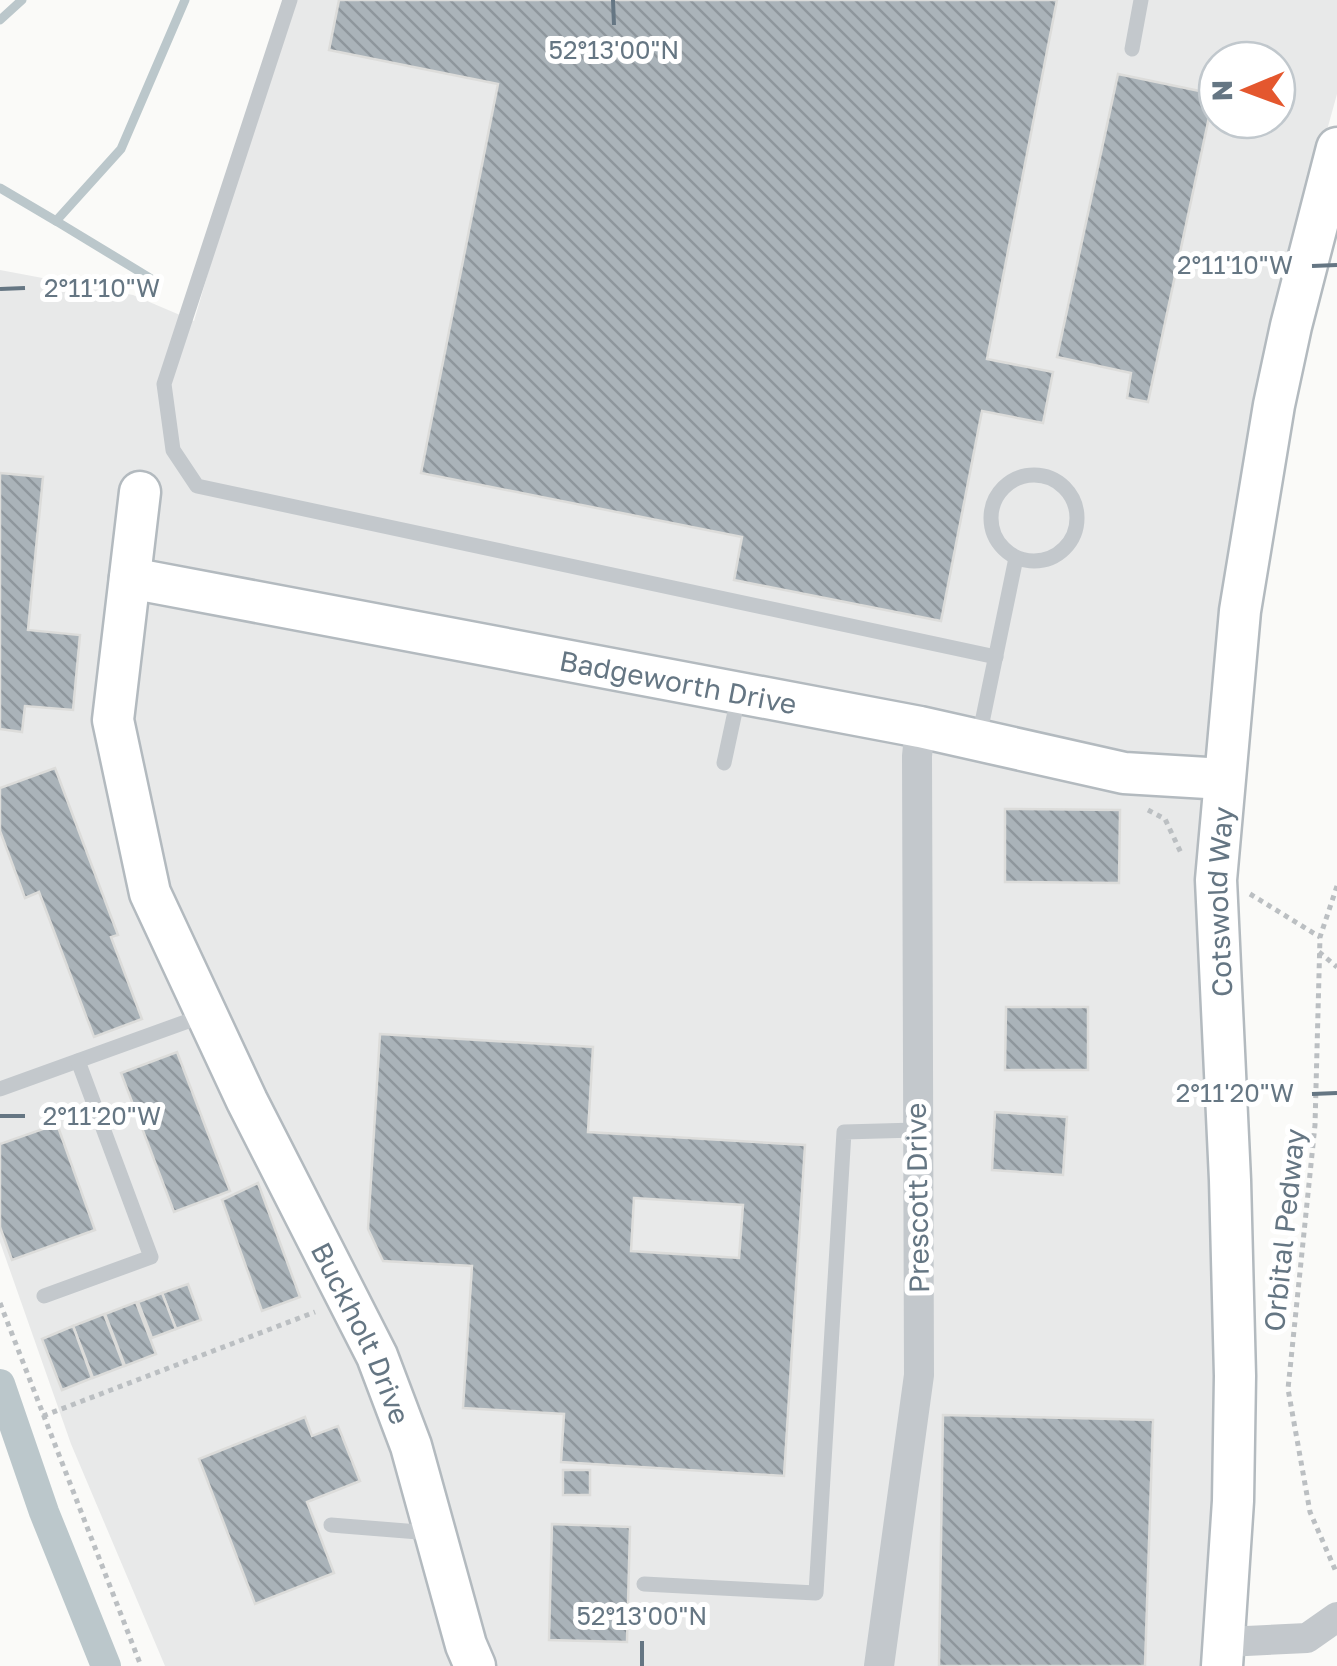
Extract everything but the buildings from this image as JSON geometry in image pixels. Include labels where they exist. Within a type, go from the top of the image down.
[{"type":"street","name":"Cotswold Way","points":[[1224,1654],[1235,1376],[1216,880],[1240,611],[1274,405],[1337,148]]},
{"type":"street","name":"Buckholt Drive","points":[[140,492],[113,720],[150,893],[205,1014],[377,1356],[411,1446],[466,1645],[476,1666]]},
{"type":"street","name":"Badgeworth Drive","points":[[130,578],[920,727],[1124,772],[1224,779]]},
{"type":"street","name":"Prescott Drive","points":[[879,1666],[918,1375],[920,727]]},
{"type":"street","points":[[1224,1654],[1307,1638],[1337,1617]]},
{"type":"lane","points":[[290,0],[164,384],[173,450],[197,486],[996,658]]},
{"type":"lane","points":[[1132,49],[1141,0]]},
{"type":"lane","points":[[1033,472],[1064,485],[1078,516],[1066,548],[1034,562],[1016,558],[1002,550],[988,518],[1002,486],[1033,472]]},
{"type":"lane","points":[[978,740],[1016,558]]},
{"type":"lane","points":[[724,762],[739,693]]},
{"type":"lane","points":[[0,1089],[205,1014]]},
{"type":"lane","points":[[44,1296],[151,1256],[78,1060]]},
{"type":"lane","points":[[644,1584],[816,1593],[844,1132],[916,1130]]},
{"type":"lane","points":[[331,1525],[435,1533]]},
{"type":"path","points":[[1236,886],[1320,937]]},
{"type":"path","name":"Orbital Pedway","points":[[1337,886],[1320,937],[1315,1125],[1288,1389],[1310,1512],[1337,1574]]},
{"type":"path","points":[[1319,952],[1337,967]]},
{"type":"path","points":[[42,1416],[350,1299]]},
{"type":"path","points":[[0,1303],[141,1666]]},
{"type":"shaded area","points":[[288,0],[1337,0],[1337,94],[1274,322],[1221,608],[1210,692],[1199,863],[1217,1182],[1217,1496],[1201,1666],[165,1666],[71,1444],[0,1242],[0,270],[133,295],[194,321]]},
{"type":"waterway","points":[[0,20],[22,0]]},
{"type":"waterway","points":[[0,188],[56,221],[121,149],[185,0]]},
{"type":"waterway","points":[[56,221],[150,278]]},
{"type":"waterway","points":[[0,1384],[44,1512],[106,1666]]}]
